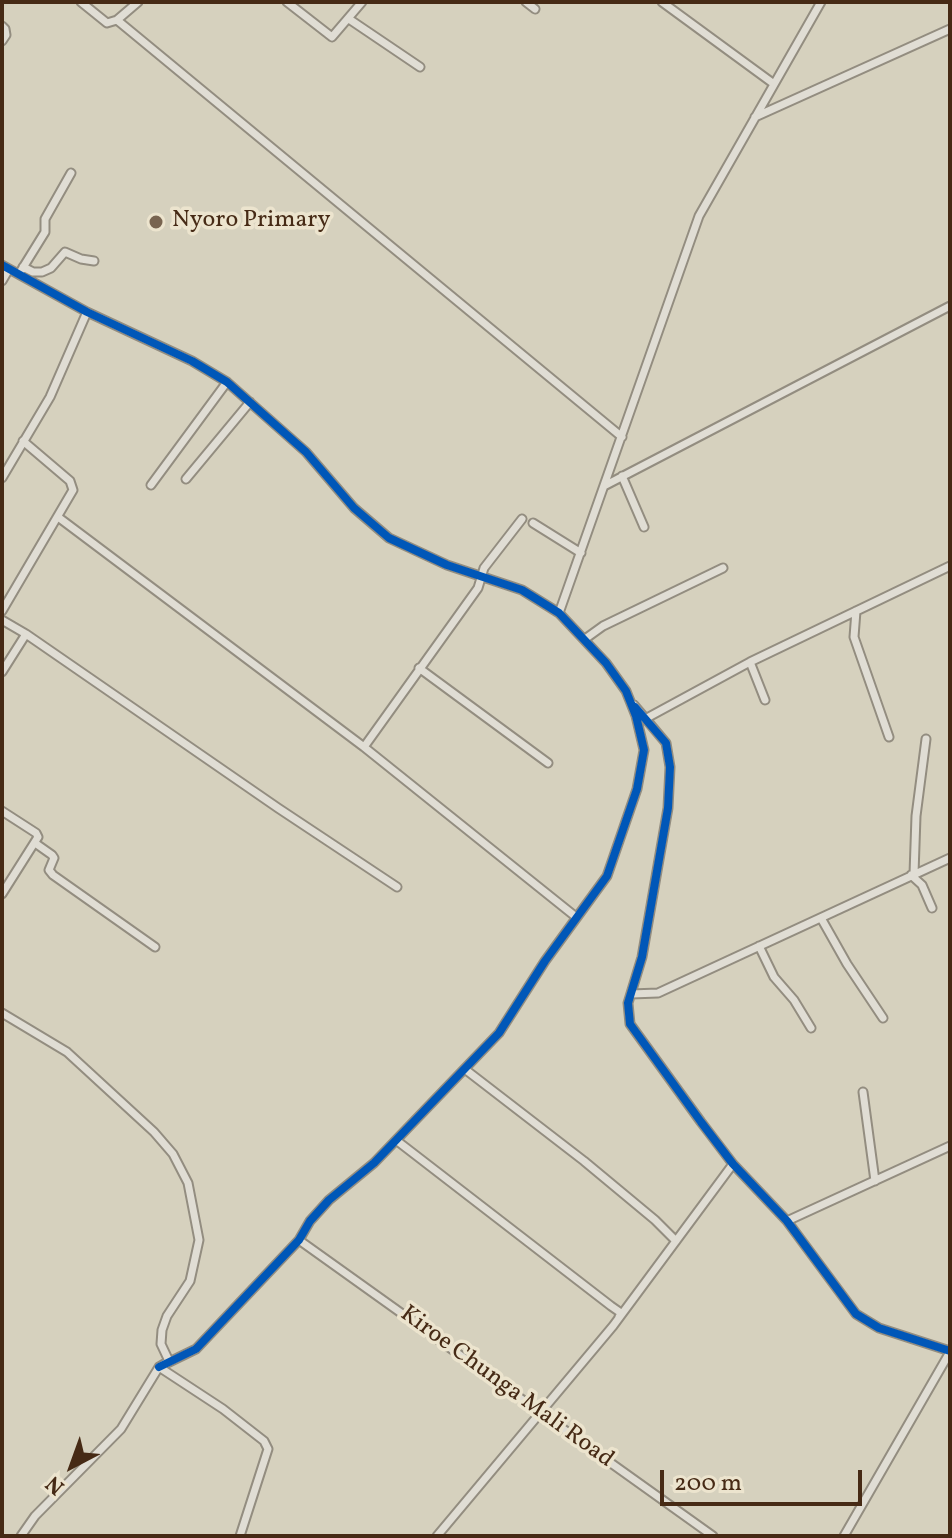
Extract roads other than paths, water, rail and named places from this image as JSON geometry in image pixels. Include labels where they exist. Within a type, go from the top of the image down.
[{"type":"street","points":[[81,2],[107,23],[117,20],[138,2]]},
{"type":"street","points":[[287,2],[330,37],[362,2]]},
{"type":"street","points":[[526,2],[535,9]]},
{"type":"street","points":[[662,2],[774,84]]},
{"type":"street","points":[[559,613],[691,234],[821,2]]},
{"type":"street","points":[[349,19],[420,67]]},
{"type":"street","points":[[117,20],[622,437]]},
{"type":"street","points":[[2,26],[6,35],[2,41]]},
{"type":"street","points":[[755,118],[950,29]]},
{"type":"street","points":[[21,270],[45,232],[45,219],[71,173]]},
{"type":"street","points":[[2,281],[6,267],[42,272],[51,268],[65,252],[94,261]]},
{"type":"street","points":[[21,270],[87,312],[192,361],[227,382],[306,452],[354,508],[378,530],[411,550],[522,590],[559,613],[617,677],[630,700],[666,743],[670,767],[668,808],[642,957],[628,1003],[630,1024],[733,1164],[787,1221],[847,1304],[866,1323],[950,1352],[844,1536]]},
{"type":"street","points":[[606,485],[950,306]]},
{"type":"street","points":[[2,478],[50,397],[87,312]]},
{"type":"street","points":[[151,485],[227,382]]},
{"type":"street","points":[[186,479],[250,402]]},
{"type":"street","points":[[2,611],[71,496],[73,486],[23,441]]},
{"type":"street","points":[[622,476],[644,527]]},
{"type":"street","points":[[58,517],[364,747],[576,917]]},
{"type":"street","points":[[364,747],[478,588],[484,568],[522,519]]},
{"type":"street","points":[[533,523],[581,553]]},
{"type":"street","points":[[645,719],[750,662],[950,566]]},
{"type":"street","points":[[585,639],[615,620],[723,568]]},
{"type":"street","points":[[856,611],[854,637],[889,737]]},
{"type":"street","points":[[2,620],[397,887]]},
{"type":"street","points":[[2,672],[26,634]]},
{"type":"street","points":[[750,662],[765,700]]},
{"type":"street","points":[[419,668],[548,763]]},
{"type":"street","points":[[159,1367],[196,1349],[299,1240],[310,1221],[329,1200],[374,1163],[499,1033],[607,876],[637,789],[644,750],[630,700]]},
{"type":"street","points":[[926,739],[916,816],[913,875],[922,885],[932,908]]},
{"type":"street","points":[[2,811],[36,833],[35,843],[2,894]]},
{"type":"street","points":[[35,843],[54,858],[49,870],[53,875],[155,947]]},
{"type":"street","points":[[631,994],[658,993],[950,858]]},
{"type":"street","points":[[821,918],[883,1018]]},
{"type":"street","points":[[759,946],[774,977],[794,1000],[811,1028]]},
{"type":"street","points":[[2,1013],[55,1043],[154,1132],[173,1154],[188,1183],[199,1240],[190,1281],[167,1316],[162,1330],[161,1344],[169,1361],[159,1367],[121,1429],[35,1516],[21,1536]]},
{"type":"street","points":[[466,1070],[605,1178],[676,1241]]},
{"type":"street","points":[[863,1092],[875,1181]]},
{"type":"street","points":[[396,1140],[621,1313],[618,1319]]},
{"type":"street","points":[[787,1221],[950,1146]]},
{"type":"street","points":[[437,1536],[618,1319],[733,1164]]},
{"type":"street","name":"Kiroe Chunga Mali Road","points":[[299,1240],[713,1536]]},
{"type":"street","points":[[159,1367],[223,1409],[264,1441],[268,1449],[240,1536]]},
{"type":"place","name":"Nyoro Primary","points":[[156,222]]}]
